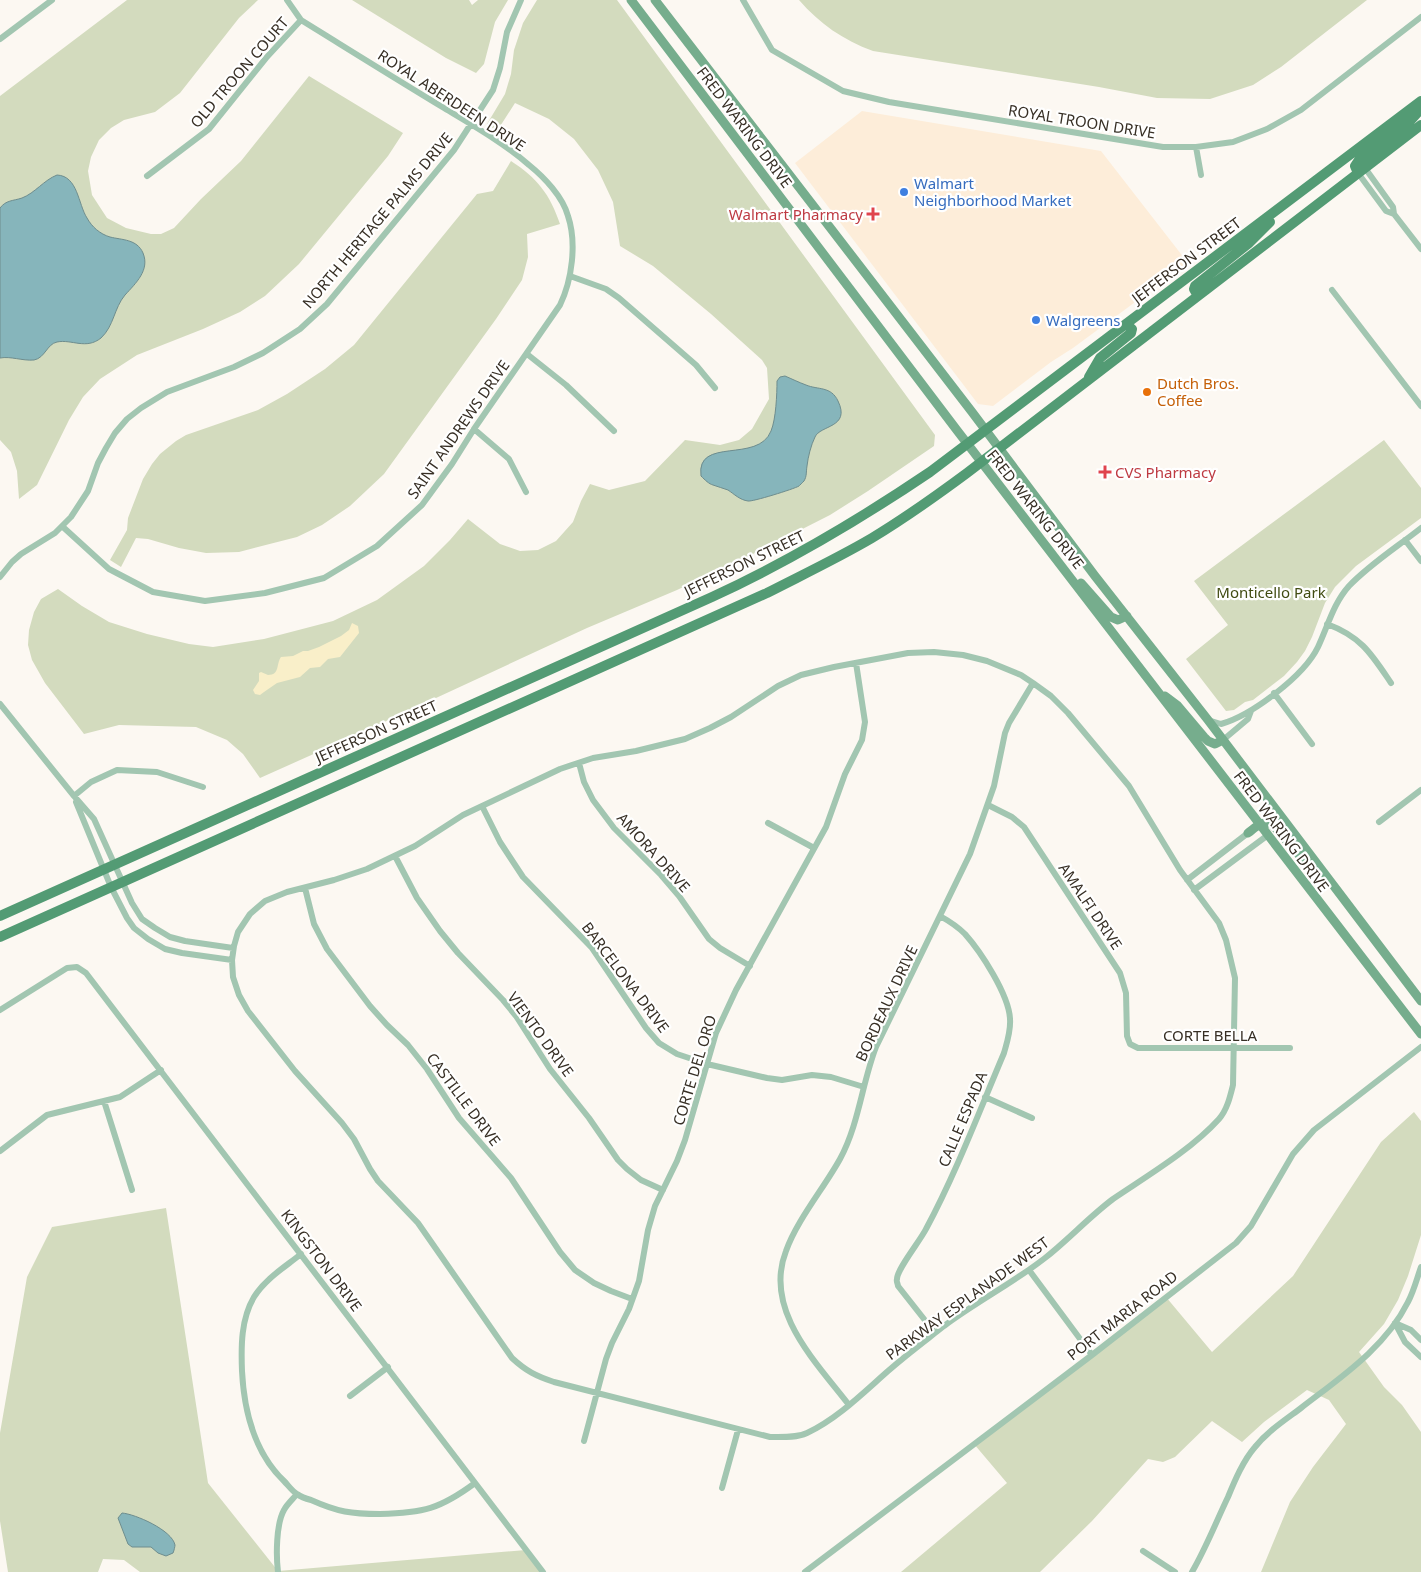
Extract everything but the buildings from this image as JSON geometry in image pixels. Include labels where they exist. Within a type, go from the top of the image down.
[{"type":"main road","name":"FRED WARING DRIVE","points":[[631,0],[1068,575],[1421,1034]]},
{"type":"main road","name":"FRED WARING DRIVE","points":[[655,0],[1208,720],[1421,1001]]},
{"type":"main road","name":"JEFFERSON STREET","points":[[0,937],[108,878],[761,574],[808,549],[860,518],[930,472],[1421,101]]},
{"type":"main road","points":[[1361,170],[1354,166],[1358,160],[1409,122],[1421,109]]},
{"type":"main road","name":"JEFFERSON STREET","points":[[0,916],[108,878],[726,611],[815,569],[872,538],[922,506],[982,462],[1421,125]]},
{"type":"main road","points":[[1198,296],[1194,289],[1195,286],[1249,243],[1293,198]]},
{"type":"main road","points":[[1086,382],[1100,358],[1131,333],[1132,329],[1126,324]]},
{"type":"main road","points":[[1068,575],[1077,579],[1111,617],[1118,620],[1127,616]]},
{"type":"main road","points":[[1155,688],[1177,705],[1208,741],[1215,744],[1223,740]]},
{"type":"main road","points":[[1248,833],[1265,822],[1272,824],[1300,856],[1331,882]]},
{"type":"street","points":[[0,39],[52,0]]},
{"type":"street","name":"ROYAL ABERDEEN DRIVE","points":[[287,0],[301,20],[471,125],[529,165],[555,191],[568,215],[573,247],[570,276]]},
{"type":"street","name":"ROYAL TROON DRIVE","points":[[744,0],[772,50],[843,91],[888,102],[1163,147],[1233,142],[1267,129],[1301,110],[1421,17]]},
{"type":"street","name":"NORTH HERITAGE PALMS DRIVE","points":[[0,577],[21,554],[63,526],[80,505],[106,448],[127,420],[154,399],[167,392],[248,362],[279,344],[300,329],[332,299],[454,150],[471,125],[493,90],[497,80],[507,32],[522,1]]},
{"type":"street","name":"OLD TROON COURT","points":[[146,176],[209,129],[266,58],[301,20]]},
{"type":"street","points":[[1196,146],[1201,175]]},
{"type":"street","points":[[1361,170],[1386,211],[1394,214],[1421,249]]},
{"type":"street","points":[[570,276],[606,289],[619,298],[696,365],[715,388]]},
{"type":"street","name":"SAINT ANDREWS DRIVE","points":[[63,526],[109,569],[153,592],[205,601],[264,593],[324,578],[377,546],[422,504],[452,464],[560,305],[570,276]]},
{"type":"street","points":[[1332,290],[1421,406]]},
{"type":"street","points":[[527,354],[566,385],[614,431]]},
{"type":"street","points":[[474,429],[509,459],[516,469],[526,492]]},
{"type":"street","points":[[1208,720],[1221,724],[1251,711],[1299,674],[1318,648],[1339,599],[1349,586],[1421,528]]},
{"type":"street","points":[[1406,540],[1421,561]]},
{"type":"street","points":[[1328,624],[1344,630],[1358,640],[1370,652],[1392,683]]},
{"type":"street","name":"PARKWAY ESPLANADE WEST","points":[[934,652],[987,661],[1021,675],[1051,696],[1068,713],[1129,786],[1187,880],[1218,923],[1226,940],[1235,978],[1233,1085],[1229,1101],[1220,1117],[1192,1142],[1114,1199],[1029,1270],[955,1318],[824,1424],[805,1434],[770,1438],[534,1375],[512,1358],[418,1223],[378,1181],[354,1139],[342,1123],[295,1071],[248,1011],[239,995],[233,977],[233,953],[238,932],[250,914],[265,901],[287,892],[367,869],[395,856],[463,815],[560,769],[593,758],[662,746],[686,739],[731,717],[778,686],[800,676],[856,663],[908,653],[934,652]]},
{"type":"street","name":"CORTE DEL ORO","points":[[584,1440],[609,1351],[630,1309],[639,1280],[648,1230],[655,1206],[685,1140],[716,1033],[726,1010],[826,827],[845,774],[862,740],[865,722],[856,663]]},
{"type":"street","name":"BORDEAUX DRIVE","points":[[849,1404],[804,1345],[784,1309],[781,1289],[785,1251],[840,1158],[848,1141],[876,1047],[970,854],[994,786],[1005,733],[1033,683]]},
{"type":"street","points":[[1274,693],[1312,744]]},
{"type":"street","points":[[0,704],[94,819],[142,919],[170,937],[233,953]]},
{"type":"street","points":[[1223,740],[1248,719],[1251,711]]},
{"type":"street","name":"AMORA DRIVE","points":[[578,763],[584,782],[593,800],[614,828],[662,875],[709,939],[750,966]]},
{"type":"street","points":[[74,796],[91,782],[117,770],[156,772],[203,786]]},
{"type":"street","points":[[1379,822],[1421,790]]},
{"type":"street","points":[[74,796],[108,878],[127,918],[134,928],[148,939],[166,949],[182,953],[233,953]]},
{"type":"street","name":"AMALFI DRIVE","points":[[988,805],[1012,817],[1024,828],[1120,973],[1126,993],[1127,1036],[1130,1044]]},
{"type":"street","name":"BARCELONA DRIVE","points":[[482,806],[500,842],[523,877],[592,948],[646,1028],[659,1042],[676,1054],[707,1064],[767,1078],[782,1080],[812,1075],[830,1077],[864,1087]]},
{"type":"street","points":[[768,823],[814,848]]},
{"type":"street","points":[[1187,880],[1248,833]]},
{"type":"street","points":[[1194,890],[1268,834]]},
{"type":"street","name":"VIENTO DRIVE","points":[[395,856],[417,898],[440,931],[516,1016],[550,1069],[589,1118],[618,1160],[641,1180],[663,1190]]},
{"type":"street","name":"CASTILLE DRIVE","points":[[305,888],[314,924],[327,948],[370,1006],[408,1045],[427,1069],[460,1118],[511,1178],[560,1252],[575,1270],[611,1291],[632,1299]]},
{"type":"street","name":"CALLE ESPADA","points":[[935,1333],[898,1286],[896,1280],[898,1272],[922,1237],[938,1207],[1004,1053],[1009,1037],[1010,1019],[1006,998],[993,975],[965,934],[940,916]]},
{"type":"street","name":"KINGSTON DRIVE","points":[[0,1010],[67,968],[77,967],[86,973],[162,1070],[543,1572]]},
{"type":"street","name":"CORTE BELLA","points":[[1130,1044],[1138,1048],[1290,1048]]},
{"type":"street","name":"PORT MARIA ROAD","points":[[805,1572],[1219,1258],[1251,1226],[1293,1154],[1309,1136],[1421,1047]]},
{"type":"street","points":[[0,1151],[47,1115],[120,1097],[162,1070]]},
{"type":"street","points":[[985,1097],[1032,1118]]},
{"type":"street","points":[[104,1101],[132,1190]]},
{"type":"street","points":[[301,1254],[267,1282],[255,1296],[244,1321],[241,1347],[242,1378],[246,1402],[256,1441],[263,1457],[274,1472],[297,1494],[332,1510],[356,1514],[410,1513],[440,1506],[456,1498],[475,1483]]},
{"type":"street","points":[[1192,1572],[1200,1559],[1244,1462],[1255,1447],[1280,1424],[1366,1357],[1395,1324],[1408,1302],[1421,1267]]},
{"type":"street","points":[[1029,1270],[1092,1354]]},
{"type":"street","points":[[1395,1324],[1411,1330],[1421,1340]]},
{"type":"street","points":[[1395,1324],[1405,1342],[1421,1357]]},
{"type":"street","points":[[350,1396],[388,1367]]},
{"type":"street","points":[[722,1488],[738,1430]]},
{"type":"street","points":[[278,1572],[278,1534],[284,1510],[297,1494]]},
{"type":"street","points":[[1143,1551],[1175,1572]]},
{"type":"shaded area","points":[[862,111],[1101,151],[1188,263],[993,406],[978,404],[795,163]]},
{"type":"green space","points":[[127,0],[258,0],[239,18],[180,93],[155,112],[124,120],[111,128],[99,140],[91,157],[88,171],[92,195],[107,218],[126,228],[151,234],[161,234],[174,228],[241,161],[309,76],[403,133],[388,156],[299,264],[265,296],[240,312],[137,355],[100,379],[83,397],[69,420],[37,485],[19,499],[17,471],[11,452],[0,440],[0,96]]},
{"type":"green space","points":[[352,0],[469,0],[472,5],[478,0],[508,0],[495,22],[484,64],[476,73],[446,58]]},
{"type":"green space","points":[[537,0],[617,0],[935,435],[934,446],[830,515],[753,554],[260,778],[243,754],[227,740],[196,727],[119,725],[84,734],[45,683],[32,660],[28,645],[29,630],[34,612],[41,599],[58,589],[109,622],[147,634],[189,644],[213,647],[264,639],[333,621],[377,600],[424,566],[468,519],[500,544],[520,551],[538,550],[556,541],[573,522],[590,484],[609,490],[645,481],[685,440],[720,445],[739,440],[752,429],[769,399],[767,368],[762,360],[711,314],[653,266],[620,246],[613,202],[598,170],[574,139],[549,119],[515,103],[497,131],[487,124],[505,94],[511,74],[514,50],[523,23]]},
{"type":"green space","points":[[799,0],[1367,0],[1281,67],[1253,85],[1210,99],[1157,98],[873,51],[852,42],[833,30],[815,17]]},
{"type":"green space","points":[[511,161],[542,188],[552,204],[560,224],[527,234],[528,257],[522,280],[384,474],[350,506],[322,525],[297,537],[239,552],[206,553],[148,539],[136,538],[121,567],[110,560],[127,530],[128,518],[143,479],[160,454],[186,435],[258,410],[287,394],[325,369],[354,345],[477,194],[493,191]]},
{"type":"green space","name":"Monticello Park","points":[[1384,440],[1421,488],[1421,518],[1356,566],[1335,587],[1325,603],[1305,651],[1284,676],[1253,700],[1245,702],[1234,710],[1226,711],[1186,659],[1228,625],[1194,581]]},
{"type":"green space","points":[[1414,1112],[1421,1121],[1421,1235],[1398,1300],[1384,1324],[1359,1352],[1384,1387],[1402,1405],[1421,1432],[1421,1572],[1261,1572],[1290,1502],[1313,1467],[1346,1424],[1329,1400],[1307,1390],[1264,1422],[1242,1442],[1212,1421],[1175,1457],[1163,1462],[1148,1459],[1092,1521],[1040,1572],[901,1572],[1007,1483],[974,1444],[1166,1297],[1212,1352],[1293,1276],[1381,1142]]},
{"type":"green space","points":[[166,1208],[208,1483],[278,1571],[526,1550],[543,1572],[140,1572],[124,1560],[103,1559],[98,1572],[8,1572],[0,1521],[0,1433],[27,1277],[52,1227]]},
{"type":"sand","points":[[352,623],[358,626],[359,633],[340,657],[328,659],[320,667],[310,668],[300,677],[277,683],[260,695],[255,694],[253,690],[259,681],[259,673],[272,675],[277,669],[281,657],[293,656],[319,647],[341,636],[349,630]]},
{"type":"water","points":[[57,175],[69,180],[73,185],[91,224],[103,234],[137,245],[143,253],[145,265],[141,276],[121,300],[111,323],[101,338],[84,344],[57,342],[51,345],[41,357],[34,360],[0,358],[0,208],[7,202],[27,196]]},
{"type":"water","points":[[785,376],[811,387],[824,389],[832,393],[838,401],[841,410],[841,416],[838,421],[818,433],[815,437],[807,462],[804,481],[799,486],[789,490],[751,501],[708,483],[701,476],[702,464],[708,457],[718,453],[754,446],[764,441],[771,431],[774,420],[777,381],[780,377]]},
{"type":"water","points":[[122,1513],[144,1520],[167,1534],[175,1545],[173,1553],[166,1556],[158,1553],[151,1547],[132,1547],[128,1544],[118,1518]]},
{"type":"place","name":"Walmart Neighborhood Market","points":[[904,192]]},
{"type":"place","name":"Walmart Pharmacy","points":[[873,214]]},
{"type":"place","name":"Walgreens","points":[[1036,320]]},
{"type":"place","name":"Dutch Bros. Coffee","points":[[1147,392]]},
{"type":"place","name":"CVS Pharmacy","points":[[1105,472]]}]
